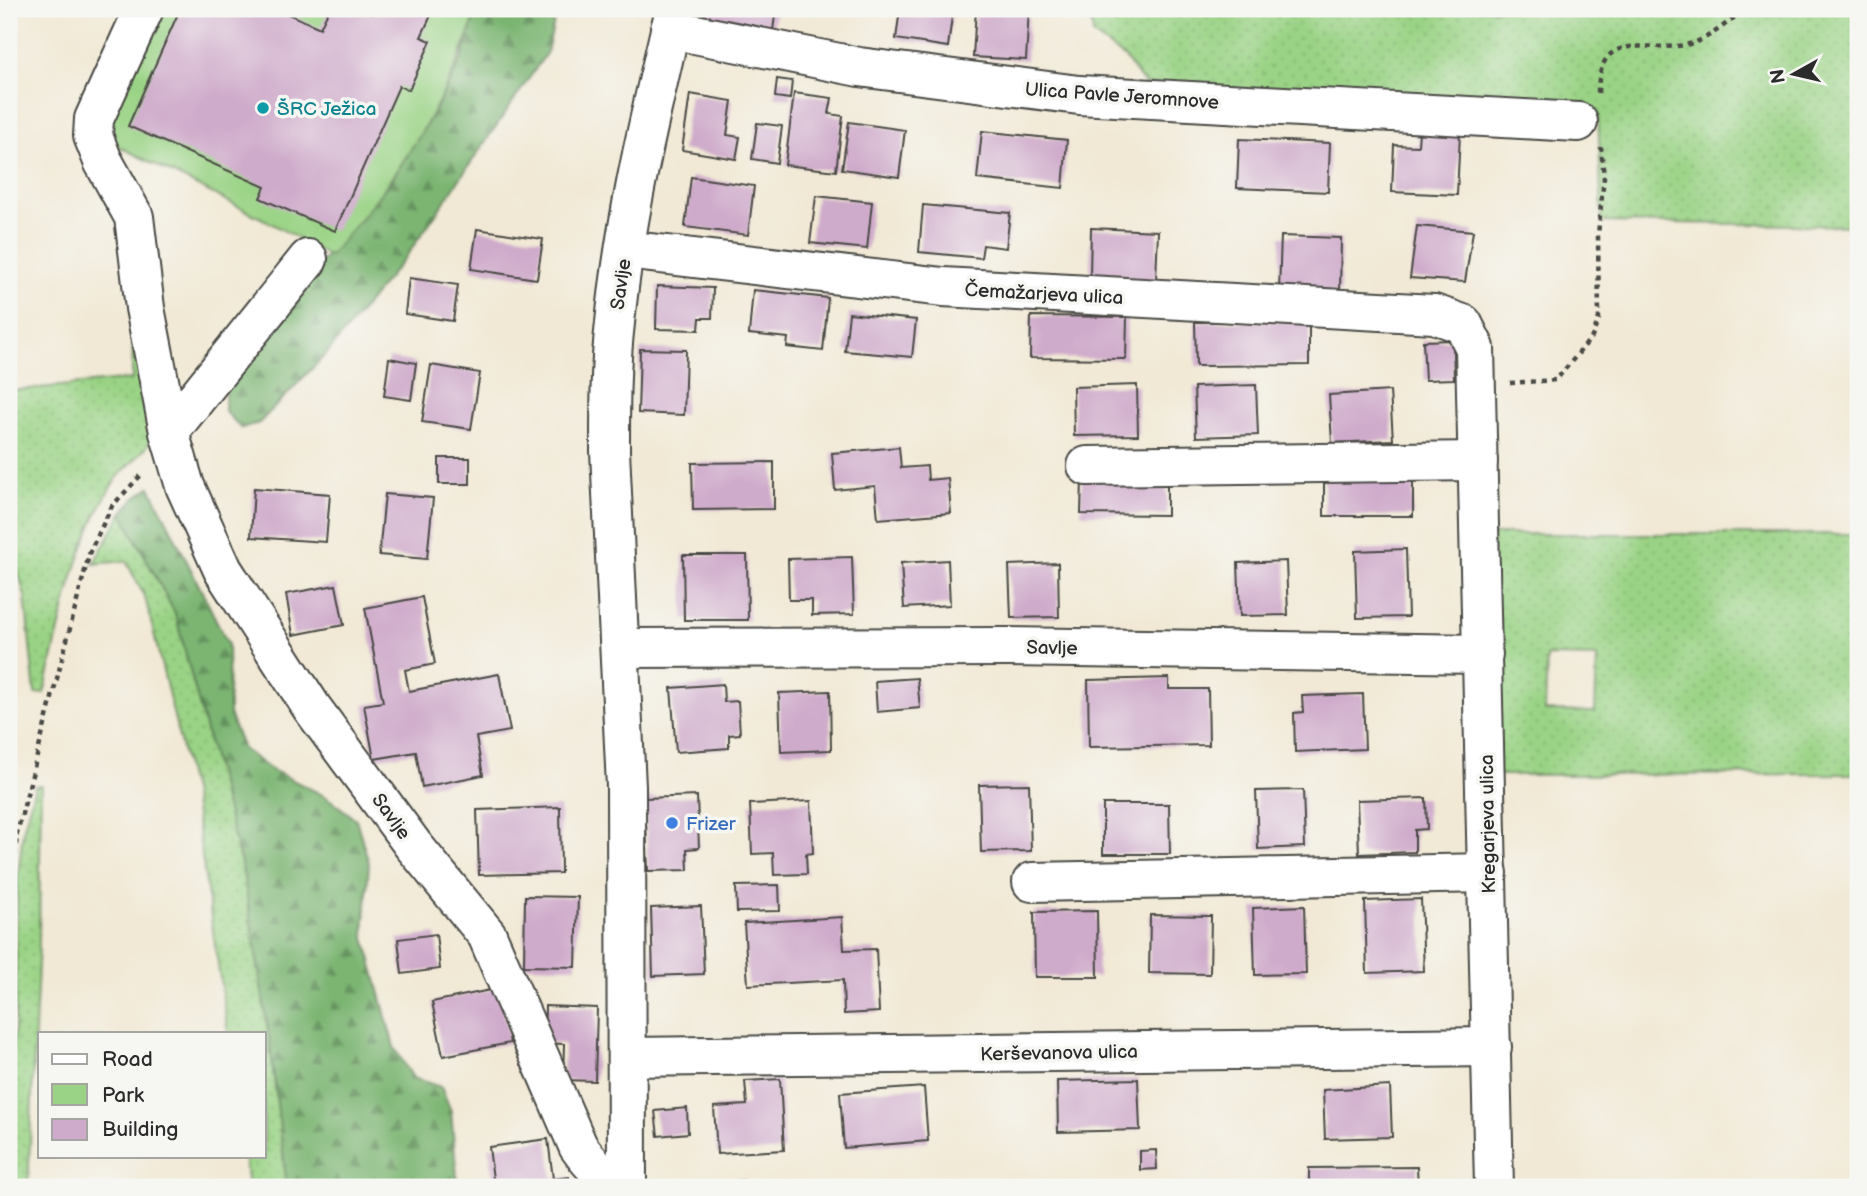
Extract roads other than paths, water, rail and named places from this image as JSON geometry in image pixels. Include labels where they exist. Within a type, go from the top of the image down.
[{"type":"street","name":"Savlje","points":[[144,9],[94,119],[93,136],[103,162],[134,216],[145,308],[169,432],[185,486],[223,570],[312,708],[414,845],[487,935],[578,1146],[590,1164],[608,1180],[626,1187],[626,788],[610,451],[610,396],[614,323],[625,250],[672,19]]},
{"type":"street","name":"Ulica Pavle Jeromnove","points":[[672,19],[859,67],[1079,95],[1592,122]]},
{"type":"street","name":"Čemažarjeva ulica","points":[[625,250],[943,287],[1434,314],[1463,324]]},
{"type":"street","points":[[169,432],[308,259]]},
{"type":"street","name":"Kregarjeva ulica","points":[[1463,324],[1475,348],[1494,1187]]},
{"type":"street","points":[[1087,466],[1478,461]]},
{"type":"street","name":"Savlje","points":[[620,648],[1008,646],[1483,654]]},
{"type":"street","points":[[1032,883],[1488,873]]},
{"type":"street","name":"Kerševanova ulica","points":[[626,1057],[1492,1047]]},
{"type":"place","name":"ŠRC Ježica","points":[[263,108]]},
{"type":"place","name":"Frizer","points":[[672,823]]}]
